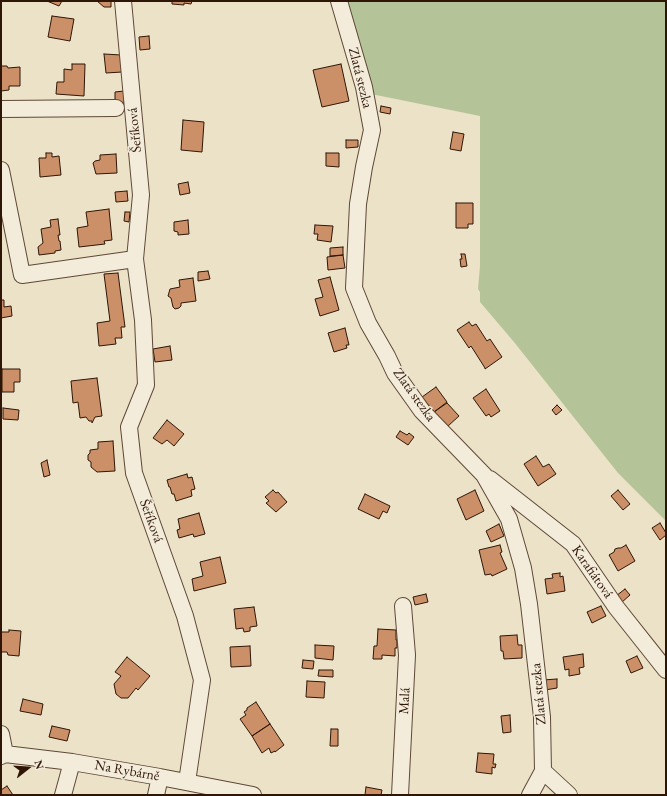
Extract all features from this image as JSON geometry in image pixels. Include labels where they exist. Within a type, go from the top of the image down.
[{"type":"street","name":"Šeříková","points":[[123,1],[141,195],[135,258],[143,320],[146,385],[129,427],[134,473],[185,616],[202,680],[187,782]]},
{"type":"street","name":"Zlatá stezka","points":[[339,1],[364,87],[372,130],[358,204],[354,288],[368,323],[395,373],[422,412],[484,474],[509,519],[523,568],[531,619],[542,717],[543,771],[530,795]]},
{"type":"street","name":"Šeříková","points":[[1,108],[116,108]]},
{"type":"street","points":[[1,170],[22,275],[135,258]]},
{"type":"street","name":"Karafiátová","points":[[484,474],[573,544],[616,607],[666,670]]},
{"type":"street","name":"Malá","points":[[400,795],[407,655],[403,606]]},
{"type":"street","points":[[1,734],[3,755]]},
{"type":"street","name":"Na Rybárně","points":[[3,755],[72,762],[253,795]]},
{"type":"street","points":[[63,795],[72,762]]},
{"type":"street","points":[[543,771],[569,795]]},
{"type":"street","points":[[156,795],[160,777]]},
{"type":"green space","points":[[345,1],[666,1],[666,521],[618,473],[514,342],[480,302],[480,292],[478,289],[480,266],[480,116],[371,94]]},
{"type":"building","points":[[47,1],[62,1],[59,6]]},
{"type":"building","points":[[97,1],[111,1],[111,7],[104,7]]},
{"type":"building","points":[[172,1],[192,1],[191,4],[184,3],[184,5],[172,4]]},
{"type":"building","points":[[52,16],[74,19],[70,41],[48,37]]},
{"type":"building","points":[[149,36],[150,49],[140,50],[139,37]]},
{"type":"building","points":[[104,54],[121,55],[122,72],[106,73]]},
{"type":"building","points":[[72,64],[85,64],[84,96],[56,94],[57,82],[64,82],[64,69],[72,70]]},
{"type":"building","points":[[341,64],[349,101],[322,107],[313,70]]},
{"type":"building","points":[[1,66],[7,66],[8,68],[20,67],[20,86],[9,86],[9,90],[1,91]]},
{"type":"building","points":[[124,91],[125,103],[115,103],[115,92]]},
{"type":"building","points":[[381,106],[391,108],[390,114],[380,112]]},
{"type":"building","points":[[183,120],[204,122],[202,152],[181,150]]},
{"type":"building","points":[[453,132],[464,134],[461,151],[450,149]]},
{"type":"building","points":[[346,140],[358,140],[358,147],[346,148]]},
{"type":"building","points":[[46,153],[52,153],[52,157],[59,156],[61,175],[40,177],[39,158],[46,158]]},
{"type":"building","points":[[326,153],[339,153],[339,167],[326,166]]},
{"type":"building","points":[[116,154],[117,173],[96,174],[93,163],[100,160],[100,155]]},
{"type":"building","points":[[188,182],[190,193],[180,195],[178,184]]},
{"type":"building","points":[[127,191],[128,201],[116,202],[115,192]]},
{"type":"building","points":[[456,203],[473,203],[473,224],[468,224],[468,228],[456,228]]},
{"type":"building","points":[[109,209],[112,240],[104,241],[105,244],[79,247],[77,228],[88,226],[86,212]]},
{"type":"building","points":[[125,212],[130,212],[129,222],[124,221]]},
{"type":"building","points":[[58,219],[60,235],[58,235],[61,250],[55,251],[55,253],[39,255],[38,247],[43,243],[41,229],[51,227],[50,220]]},
{"type":"building","points":[[188,220],[189,234],[178,235],[178,232],[174,231],[174,222]]},
{"type":"building","points":[[315,225],[333,226],[331,242],[317,240],[318,234],[314,234]]},
{"type":"building","points":[[343,247],[343,255],[330,256],[330,248]]},
{"type":"building","points":[[461,254],[465,254],[467,266],[461,267]]},
{"type":"building","points":[[343,255],[345,268],[328,270],[327,257]]},
{"type":"building","points":[[208,271],[210,279],[198,281],[198,272]]},
{"type":"building","points":[[118,273],[125,327],[121,327],[122,338],[115,338],[116,344],[99,346],[97,323],[110,321],[104,274]]},
{"type":"building","points":[[330,277],[339,310],[320,316],[315,299],[323,297],[318,280]]},
{"type":"building","points":[[193,278],[196,301],[181,303],[179,308],[175,309],[171,298],[168,296],[170,289],[180,287],[179,280]]},
{"type":"building","points":[[1,300],[4,300],[4,307],[11,306],[12,316],[1,318]]},
{"type":"building","points":[[469,322],[472,326],[476,324],[487,341],[490,339],[502,357],[485,369],[471,346],[469,348],[457,330]]},
{"type":"building","points":[[345,328],[349,345],[346,345],[347,348],[334,352],[328,333]]},
{"type":"building","points":[[170,346],[172,360],[155,362],[153,349]]},
{"type":"building","points":[[2,369],[20,369],[20,382],[14,382],[14,392],[2,392]]},
{"type":"building","points":[[97,378],[102,416],[95,417],[92,423],[92,421],[89,421],[86,417],[80,418],[78,402],[73,403],[71,381]]},
{"type":"building","points":[[436,387],[447,402],[434,412],[422,397]]},
{"type":"building","points":[[486,389],[500,411],[491,417],[489,414],[486,416],[473,398]]},
{"type":"building","points":[[447,403],[459,416],[448,426],[434,412]]},
{"type":"building","points":[[557,405],[562,410],[556,415],[552,410]]},
{"type":"building","points":[[3,408],[19,410],[18,420],[3,419]]},
{"type":"building","points":[[167,420],[184,434],[174,446],[167,440],[162,444],[153,438]]},
{"type":"building","points":[[400,431],[407,435],[409,433],[414,437],[408,445],[396,437]]},
{"type":"building","points":[[113,441],[115,471],[97,472],[91,467],[91,462],[88,460],[90,450],[98,449],[98,442]]},
{"type":"building","points":[[536,456],[543,467],[549,464],[556,474],[538,486],[524,464]]},
{"type":"building","points":[[47,460],[50,475],[44,477],[41,463]]},
{"type":"building","points":[[187,474],[188,478],[192,477],[195,489],[191,490],[192,496],[176,501],[167,480]]},
{"type":"building","points":[[273,490],[276,493],[278,492],[287,502],[276,512],[266,503],[269,501],[265,497]]},
{"type":"building","points":[[475,490],[484,511],[466,520],[457,499]]},
{"type":"building","points":[[618,490],[630,504],[623,510],[611,496]]},
{"type":"building","points":[[365,494],[390,506],[387,513],[383,511],[379,519],[358,509]]},
{"type":"building","points":[[199,513],[205,534],[194,537],[193,534],[179,538],[177,530],[180,529],[178,519]]},
{"type":"building","points":[[660,523],[666,535],[660,540],[652,528]]},
{"type":"building","points":[[499,524],[504,536],[491,542],[486,531]]},
{"type":"building","points":[[500,545],[502,552],[500,553],[507,569],[492,576],[491,574],[485,575],[479,550]]},
{"type":"building","points":[[626,545],[635,561],[618,571],[609,555],[614,552],[615,549]]},
{"type":"building","points":[[220,557],[226,583],[194,591],[192,579],[203,576],[200,562]]},
{"type":"building","points":[[560,573],[560,577],[563,576],[565,591],[547,594],[545,579],[553,578],[552,574]]},
{"type":"building","points":[[625,589],[630,595],[621,603],[616,596]]},
{"type":"building","points":[[426,594],[428,602],[415,605],[413,597]]},
{"type":"building","points":[[601,606],[606,616],[592,623],[587,612]]},
{"type":"building","points":[[254,607],[257,626],[250,627],[250,631],[244,632],[243,628],[236,629],[234,609]]},
{"type":"building","points":[[378,629],[396,630],[397,648],[395,648],[395,656],[382,655],[382,659],[373,659],[374,646],[377,646]]},
{"type":"building","points":[[9,630],[21,631],[19,656],[8,655],[7,652],[1,652],[1,632],[9,632]]},
{"type":"building","points":[[517,635],[518,645],[522,645],[522,658],[504,659],[503,651],[501,651],[500,636]]},
{"type":"building","points":[[315,645],[334,646],[333,660],[315,658]]},
{"type":"building","points":[[250,646],[251,666],[231,667],[230,647]]},
{"type":"building","points":[[583,654],[584,667],[579,668],[580,674],[569,676],[569,669],[565,670],[563,657]]},
{"type":"building","points":[[637,656],[643,668],[631,673],[626,661]]},
{"type":"building","points":[[127,657],[150,676],[138,690],[136,688],[128,698],[121,698],[116,694],[114,684],[121,676],[115,672]]},
{"type":"building","points":[[303,660],[314,661],[313,669],[302,668]]},
{"type":"building","points":[[319,670],[333,670],[333,677],[318,676]]},
{"type":"building","points":[[557,679],[557,688],[545,690],[543,680]]},
{"type":"building","points":[[307,681],[325,682],[324,698],[306,697]]},
{"type":"building","points":[[23,699],[43,704],[41,715],[20,711]]},
{"type":"building","points":[[256,702],[270,724],[252,736],[240,719],[246,715],[244,712],[247,708]]},
{"type":"building","points":[[510,715],[511,732],[503,733],[501,716]]},
{"type":"building","points":[[270,724],[284,745],[275,752],[271,753],[269,748],[262,753],[252,736]]},
{"type":"building","points":[[52,726],[70,730],[67,741],[49,737]]},
{"type":"building","points":[[331,729],[338,729],[338,746],[330,746]]},
{"type":"building","points":[[478,753],[494,754],[493,764],[496,764],[495,768],[492,767],[492,774],[476,772]]},
{"type":"building","points":[[7,786],[13,795],[1,795],[1,790]]},
{"type":"building","points":[[366,787],[382,790],[381,795],[365,795]]}]
